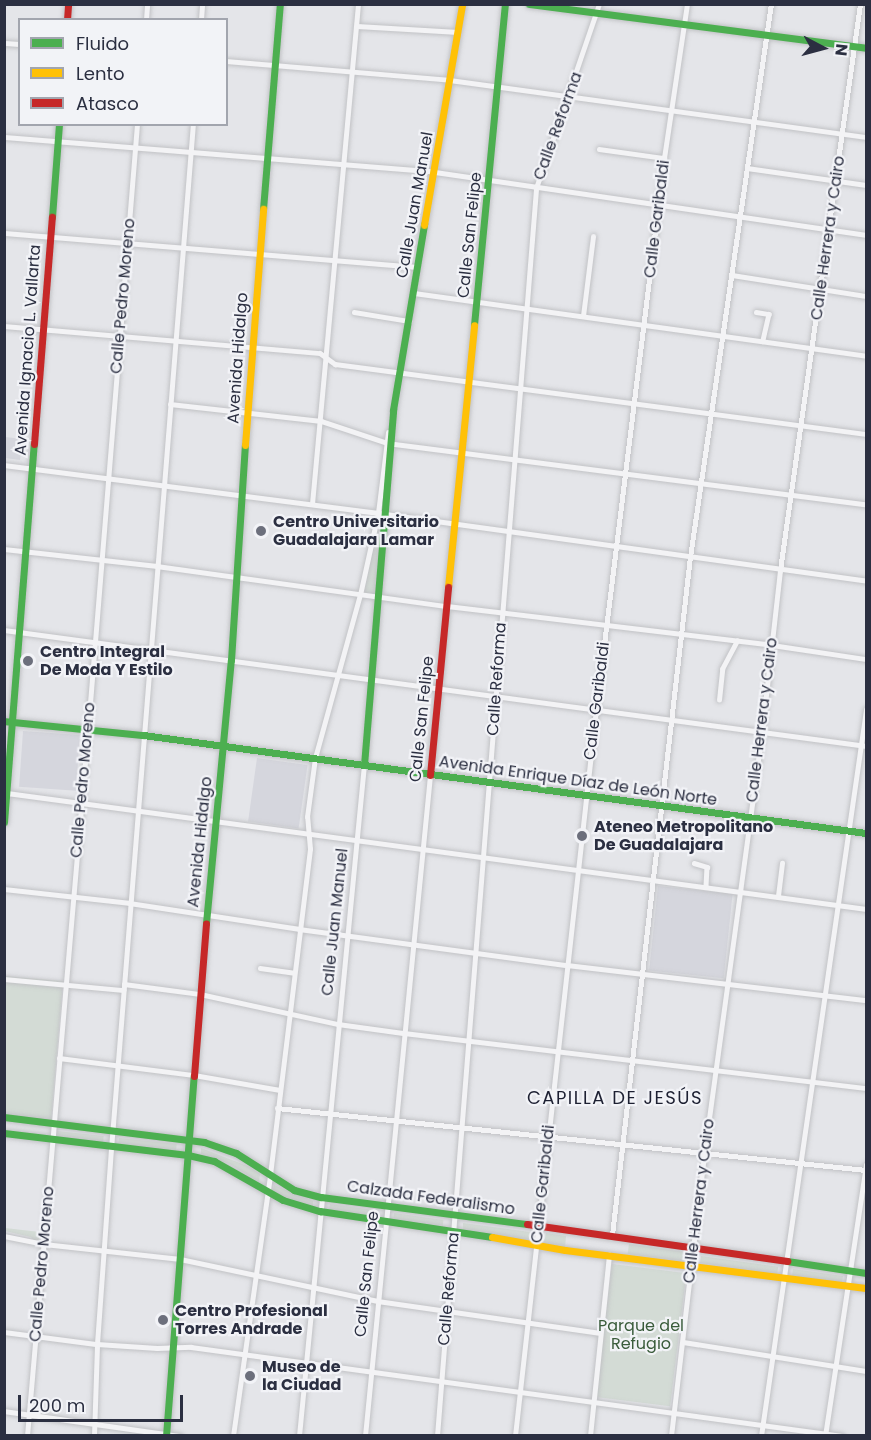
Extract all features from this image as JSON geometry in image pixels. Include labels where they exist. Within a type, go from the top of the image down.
[{"type":"main road","points":[[268,159],[280,4]]},
{"type":"main road","name":"Calle Juan Manuel","points":[[364,765],[380,597],[382,514],[393,410],[462,4]]},
{"type":"main road","name":"Calle San Felipe","points":[[430,775],[505,4]]},
{"type":"main road","points":[[529,4],[599,8],[684,23],[867,48]]},
{"type":"main road","name":"Avenida Ignacio L. Vallarta","points":[[4,822],[7,793],[8,721],[20,632],[59,126]]},
{"type":"main road","name":"Avenida Hidalgo","points":[[165,1435],[200,994],[215,821],[224,747],[247,413],[268,159]]},
{"type":"main road","name":"Avenida Enrique Díaz de León Norte","points":[[8,721],[143,735],[867,833]]},
{"type":"main road","name":"Calzada Federalismo","points":[[4,1118],[189,1140],[236,1153],[294,1190],[321,1197],[612,1235],[867,1274]]},
{"type":"main road","name":"Calzada Federalismo","points":[[4,1133],[188,1155],[214,1161],[292,1203],[320,1211],[454,1230],[536,1245],[867,1288]]},
{"type":"street","points":[[312,504],[358,4]]},
{"type":"street","name":"Calle Garibaldi","points":[[516,1436],[606,625],[664,158],[687,4]]},
{"type":"street","points":[[612,1235],[690,557],[771,4]]},
{"type":"street","name":"Calle Herrera y Cairo","points":[[671,1436],[704,1155],[762,732],[780,570],[837,181],[860,4]]},
{"type":"street","name":"Calle Reforma","points":[[437,1436],[536,188],[599,8]]},
{"type":"street","points":[[357,26],[458,32]]},
{"type":"street","points":[[228,61],[450,80],[867,136]]},
{"type":"street","name":"Calle Pedro Moreno","points":[[27,1436],[137,126]]},
{"type":"street","points":[[94,1436],[97,1344],[112,1130],[193,126]]},
{"type":"street","points":[[4,137],[435,172],[489,182],[867,235]]},
{"type":"street","points":[[599,149],[664,158]]},
{"type":"street","points":[[747,168],[867,185]]},
{"type":"street","points":[[4,233],[418,267]]},
{"type":"street","points":[[583,316],[593,237]]},
{"type":"street","points":[[732,275],[867,296]]},
{"type":"street","points":[[414,293],[867,356]]},
{"type":"street","points":[[354,312],[409,321]]},
{"type":"street","points":[[756,312],[769,314],[763,341]]},
{"type":"street","points":[[4,326],[320,353],[335,364],[400,374],[710,412],[867,434]]},
{"type":"street","points":[[170,404],[321,421],[390,444],[867,504]]},
{"type":"street","points":[[4,465],[312,504],[867,581]]},
{"type":"street","points":[[233,1436],[270,1174],[310,849],[307,817],[315,758],[382,514]]},
{"type":"street","points":[[4,549],[157,566],[360,595],[737,640],[867,659]]},
{"type":"street","points":[[4,630],[864,746]]},
{"type":"street","points":[[719,700],[722,669],[737,640]]},
{"type":"street","points":[[761,1436],[849,830],[864,746],[867,710]]},
{"type":"street","name":"Calle Juan Manuel","points":[[299,1436],[364,765]]},
{"type":"street","name":"Calle San Felipe","points":[[365,1436],[430,775]]},
{"type":"street","points":[[7,793],[867,909]]},
{"type":"street","points":[[694,863],[707,867],[706,886]]},
{"type":"street","points":[[778,896],[782,863]]},
{"type":"street","points":[[4,890],[130,903],[299,929],[567,965],[867,1000]]},
{"type":"street","points":[[260,968],[294,974]]},
{"type":"street","points":[[4,979],[123,990]]},
{"type":"street","points":[[124,984],[200,994],[338,1024],[867,1088]]},
{"type":"street","points":[[59,1058],[194,1075],[280,1090]]},
{"type":"street","points":[[277,1108],[622,1147],[866,1170]]},
{"type":"street","points":[[825,1434],[850,1286],[867,1164]]},
{"type":"street","points":[[4,1236],[44,1244],[180,1259],[378,1301],[600,1333]]},
{"type":"street","points":[[590,1436],[609,1255]]},
{"type":"street","points":[[4,1332],[97,1344],[191,1347],[842,1436]]},
{"type":"street","points":[[683,1342],[867,1371]]},
{"type":"street","points":[[4,1412],[180,1436]]},
{"type":"shaded area","points":[[5,437],[22,439],[20,460],[5,458]]},
{"type":"shaded area","points":[[23,731],[80,735],[76,791],[19,787]]},
{"type":"shaded area","points":[[257,758],[308,765],[299,828],[248,821]]},
{"type":"shaded area","points":[[658,886],[733,894],[724,978],[649,971]]},
{"type":"green space","points":[[379,518],[382,518],[375,594],[364,593]]},
{"type":"green space","points":[[5,976],[63,981],[51,1121],[5,1116]]},
{"type":"green space","points":[[57,1131],[104,1136],[103,1142],[56,1137]]},
{"type":"green space","points":[[119,1138],[177,1144],[176,1151],[118,1145]]},
{"type":"green space","points":[[201,1148],[250,1167],[260,1174],[259,1182],[230,1164],[201,1155]]},
{"type":"green space","points":[[274,1185],[313,1201],[313,1207],[273,1192]]},
{"type":"green space","points":[[330,1204],[379,1211],[378,1217],[329,1210]]},
{"type":"green space","points":[[394,1213],[444,1220],[443,1226],[393,1219]]},
{"type":"green space","points":[[463,1223],[530,1232],[528,1242],[463,1230]]},
{"type":"green space","points":[[5,1228],[40,1232],[39,1242],[33,1241],[31,1237],[5,1231]]},
{"type":"green space","points":[[546,1233],[566,1236],[565,1248],[544,1243]]},
{"type":"green space","points":[[629,1244],[687,1252],[686,1262],[628,1254]]},
{"type":"green space","points":[[701,1256],[778,1267],[777,1274],[700,1263]]},
{"type":"green space","name":"Parque del Refugio","points":[[612,1264],[686,1273],[670,1406],[596,1397]]},
{"type":"green space","points":[[793,1269],[843,1276],[842,1282],[792,1276]]},
{"type":"traffic: fast","points":[[263,209],[280,4]]},
{"type":"traffic: fast","points":[[474,325],[505,4]]},
{"type":"traffic: fast","points":[[529,4],[866,48]]},
{"type":"traffic: fast","points":[[52,217],[59,126]]},
{"type":"traffic: fast","points":[[364,765],[393,410],[424,225]]},
{"type":"traffic: fast","points":[[4,822],[34,444]]},
{"type":"traffic: fast","points":[[206,923],[231,660],[245,445]]},
{"type":"traffic: fast","points":[[4,721],[143,735],[866,833]]},
{"type":"traffic: fast","points":[[166,1436],[194,1076]]},
{"type":"traffic: fast","points":[[4,1117],[204,1142],[236,1153],[294,1190],[321,1197],[527,1224]]},
{"type":"traffic: fast","points":[[4,1133],[188,1155],[214,1161],[283,1200],[320,1211],[492,1237]]},
{"type":"traffic: fast","points":[[787,1261],[866,1273]]},
{"type":"traffic: slow","points":[[424,225],[462,4]]},
{"type":"traffic: slow","points":[[245,445],[263,209]]},
{"type":"traffic: slow","points":[[448,587],[474,325]]},
{"type":"traffic: slow","points":[[492,1237],[565,1250],[866,1288]]},
{"type":"traffic: jam","points":[[67,18],[68,4]]},
{"type":"traffic: jam","points":[[34,444],[52,217]]},
{"type":"traffic: jam","points":[[430,775],[448,587]]},
{"type":"traffic: jam","points":[[194,1076],[206,923]]},
{"type":"traffic: jam","points":[[527,1224],[787,1261]]},
{"type":"place","name":"Centro Universitario Guadalajara Lamar","points":[[261,531]]},
{"type":"place","name":"Centro Integral De Moda Y Estilo","points":[[28,661]]},
{"type":"place","name":"Ateneo Metropolitano De Guadalajara","points":[[582,836]]},
{"type":"place","name":"Centro Profesional Torres Andrade","points":[[163,1320]]},
{"type":"place","name":"Museo de la Ciudad","points":[[250,1376]]},
{"type":"district","name":"CAPILLA DE JESÚS","points":[[615,1098]]}]
